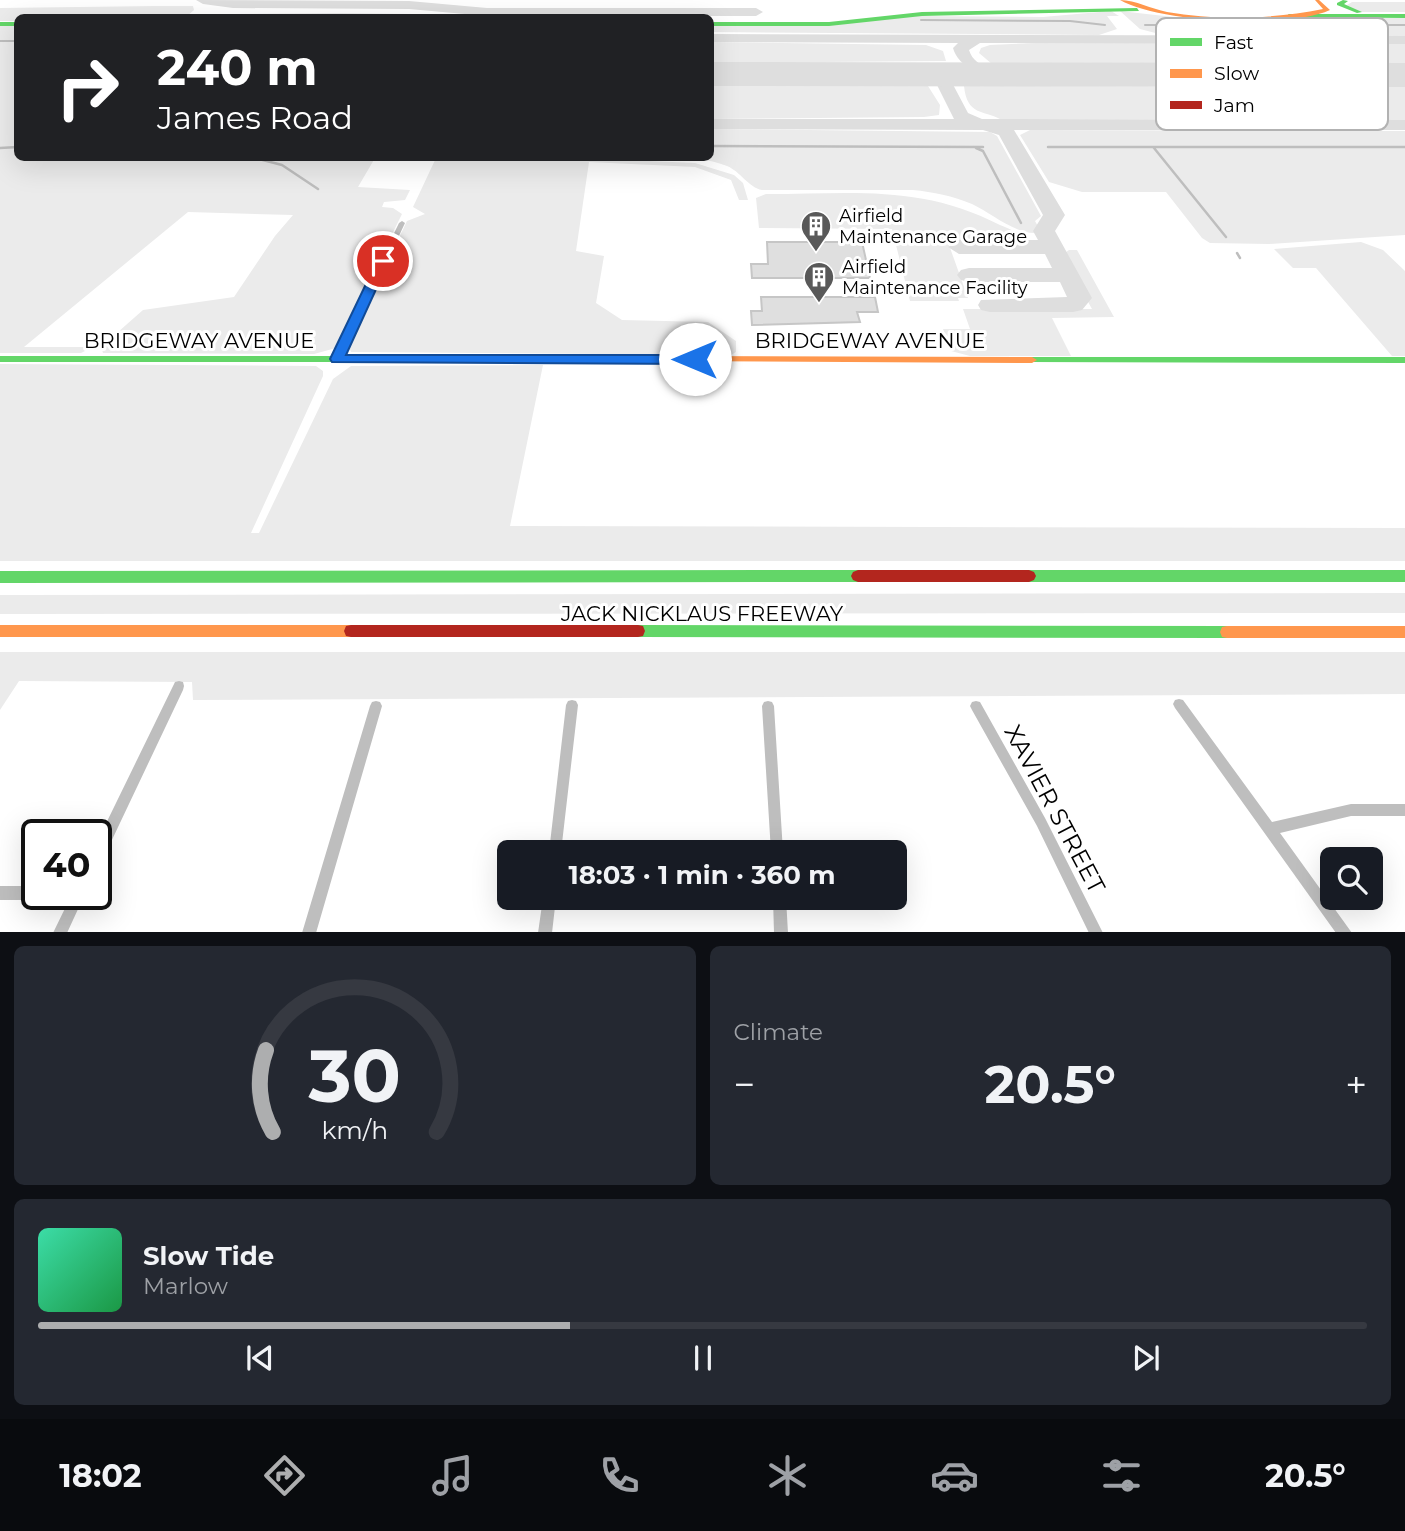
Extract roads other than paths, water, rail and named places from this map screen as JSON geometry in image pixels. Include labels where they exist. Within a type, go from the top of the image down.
[{"type":"main road","points":[[1083,12],[1107,6],[1116,0]]},
{"type":"main road","points":[[1123,0],[1160,13]]},
{"type":"main road","points":[[1290,15],[1327,9],[1316,1]]},
{"type":"main road","points":[[1345,1],[1339,4],[1354,11],[1405,15]]},
{"type":"main road","points":[[714,24],[818,24],[922,14],[1120,9],[1160,13],[1405,15]]},
{"type":"main road","name":"BRIDGEWAY AVENUE","points":[[0,359],[1405,360]]},
{"type":"main road","name":"JACK NICKLAUS FREEWAY","points":[[0,577],[1405,576]]},
{"type":"main road","name":"JACK NICKLAUS FREEWAY","points":[[0,631],[1405,632]]},
{"type":"street","points":[[337,359],[402,223]]},
{"type":"street","points":[[112,825],[179,686]]},
{"type":"street","points":[[1179,704],[1344,932]]},
{"type":"street","points":[[556,840],[572,705]]},
{"type":"street","points":[[309,932],[376,706]]},
{"type":"street","points":[[768,706],[776,840]]},
{"type":"street","name":"XAVIER STREET","points":[[976,706],[1041,822],[1096,932]]},
{"type":"street","points":[[1271,830],[1350,810],[1405,810]]},
{"type":"street","points":[[0,893],[21,893]]},
{"type":"street","points":[[60,932],[71,910]]},
{"type":"street","points":[[545,932],[548,910]]},
{"type":"street","points":[[781,910],[782,932]]},
{"type":"waterway","points":[[921,20],[1070,21],[1105,25]]},
{"type":"waterway","points":[[1145,25],[1156,25]]},
{"type":"waterway","points":[[1388,25],[1405,25]]},
{"type":"waterway","points":[[0,41],[14,41]]},
{"type":"waterway","points":[[714,146],[983,147]]},
{"type":"waterway","points":[[0,148],[14,147]]},
{"type":"waterway","points":[[1048,147],[1405,147]]},
{"type":"waterway","points":[[976,148],[983,151],[1021,223]]},
{"type":"waterway","points":[[1154,148],[1226,237]]},
{"type":"waterway","points":[[267,161],[282,165],[318,189]]},
{"type":"waterway","points":[[1237,253],[1240,258]]},
{"type":"place","name":"Airfield Maintenance Garage","points":[[816,253]]},
{"type":"place","name":"Airfield Maintenance Facility","points":[[819,304]]}]
